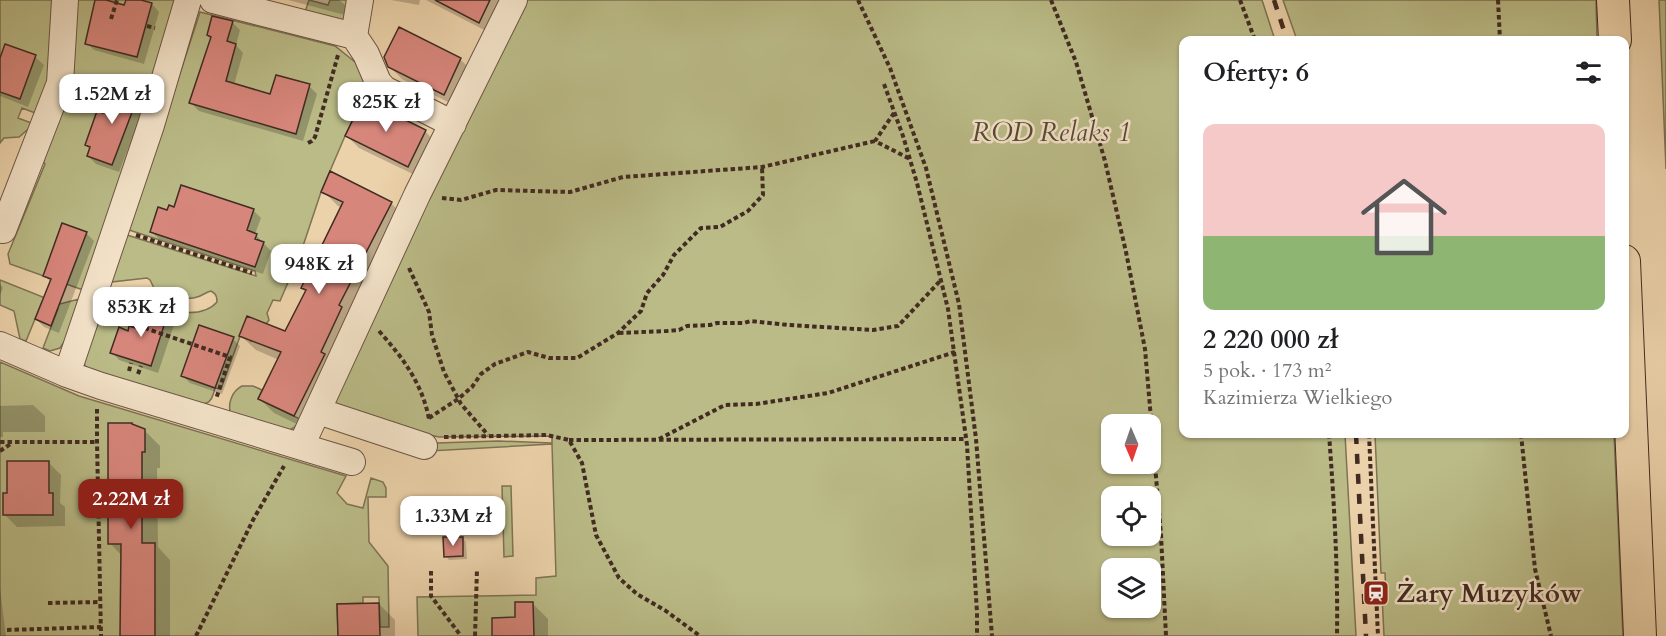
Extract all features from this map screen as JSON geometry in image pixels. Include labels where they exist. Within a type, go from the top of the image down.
[{"type":"main road","points":[[1613,0],[1615,36]]},
{"type":"main road","points":[[1629,378],[1640,636]]},
{"type":"street","points":[[3,230],[60,82],[65,0]]},
{"type":"street","points":[[68,374],[151,125],[189,0]]},
{"type":"street","points":[[213,0],[346,42],[366,54],[378,82],[384,89],[453,124]]},
{"type":"street","points":[[346,42],[360,0]]},
{"type":"street","points":[[295,452],[318,411],[417,195],[514,0]]},
{"type":"street","points":[[0,345],[101,386],[295,452],[352,462]]},
{"type":"street","points":[[318,411],[431,437]]},
{"type":"path","points":[[111,18],[117,0]]},
{"type":"path","points":[[858,0],[890,68],[926,168],[959,304],[976,439],[992,636]]},
{"type":"path","points":[[1051,0],[1076,62],[1105,160],[1126,252],[1144,349],[1161,535],[1166,636]]},
{"type":"path","points":[[1240,0],[1254,36]]},
{"type":"path","points":[[1498,0],[1500,36]]},
{"type":"path","points":[[308,143],[315,137],[346,42]]},
{"type":"path","points":[[884,84],[910,159],[948,309],[966,439],[977,636]]},
{"type":"path","points":[[875,141],[894,112]]},
{"type":"path","points":[[417,195],[461,200],[496,189],[570,192],[623,177],[762,167],[875,141],[910,159]]},
{"type":"path","points":[[429,418],[458,399],[472,387],[481,374],[495,364],[528,352],[549,358],[577,358],[618,333],[641,312],[647,293],[663,275],[674,255],[701,228],[720,227],[748,211],[763,195],[762,167]]},
{"type":"path","points":[[128,232],[252,273]]},
{"type":"path","points":[[396,240],[429,312],[432,335],[444,372],[461,404],[489,436]]},
{"type":"path","points":[[618,333],[679,330],[687,326],[750,321],[873,330],[898,326],[941,280]]},
{"type":"path","points":[[362,314],[393,346],[423,392],[431,437],[547,435],[569,440],[966,439]]},
{"type":"path","points":[[108,316],[230,357],[213,404]]},
{"type":"path","points":[[658,439],[725,405],[756,404],[828,393],[955,352]]},
{"type":"path","points":[[98,402],[101,636]]},
{"type":"path","points":[[1329,438],[1338,588],[1337,636]]},
{"type":"path","points":[[1369,438],[1378,636]]},
{"type":"path","points":[[1521,438],[1535,569],[1551,636]]},
{"type":"path","points":[[569,440],[582,463],[596,535],[619,578],[637,594],[666,611],[700,636]]},
{"type":"path","points":[[0,442],[97,442]]},
{"type":"path","points":[[0,451],[13,442]]},
{"type":"path","points":[[196,636],[253,520],[295,452]]},
{"type":"path","points":[[475,636],[477,569]]},
{"type":"path","points":[[431,571],[431,596],[461,636]]},
{"type":"path","points":[[48,603],[100,602]]},
{"type":"path","points":[[8,630],[101,627]]},
{"type":"green space","points":[[0,0],[59,0],[43,116],[22,108],[18,118],[34,124],[19,137],[4,138],[0,143]]},
{"type":"green space","points":[[73,0],[176,0],[139,129],[83,290],[10,264],[8,254],[45,164],[43,161]]},
{"type":"green space","points":[[309,0],[328,5],[330,0],[354,0],[347,22],[305,12]]},
{"type":"green space","name":"ROD Relaks 1","points":[[514,0],[1262,0],[1274,36],[1179,36],[1179,438],[1345,438],[1356,636],[418,636],[417,597],[536,595],[536,578],[556,576],[552,444],[430,451],[437,443],[498,441],[552,443],[552,436],[439,437],[322,401]]},
{"type":"green space","points":[[1283,0],[1596,0],[1597,36],[1296,36]]},
{"type":"green space","points":[[1659,0],[1666,0],[1666,169]]},
{"type":"green space","points":[[200,12],[335,46],[360,66],[371,81],[321,192],[300,255],[280,301],[273,300],[267,313],[269,320],[251,341],[259,321],[247,317],[221,389],[215,388],[210,401],[205,404],[89,369],[84,362],[108,290],[149,305],[180,312],[207,309],[217,302],[216,295],[211,291],[193,298],[169,295],[154,288],[147,278],[111,282],[127,235],[256,276],[255,271],[129,230]]},
{"type":"green space","points":[[0,280],[60,304],[79,299],[66,339],[60,348],[50,351],[43,348],[58,309],[42,302],[26,341],[20,339],[14,311],[0,305]]},
{"type":"green space","points":[[0,362],[79,396],[346,476],[337,493],[347,504],[363,508],[371,478],[383,482],[386,497],[368,497],[369,542],[388,566],[389,627],[380,627],[379,597],[363,597],[363,603],[337,604],[338,636],[0,636]]},
{"type":"green space","points":[[242,386],[253,386],[262,390],[258,399],[300,419],[298,424],[286,431],[231,415],[231,398]]},
{"type":"green space","points":[[1375,438],[1614,438],[1623,636],[1384,636],[1382,595],[1386,595],[1385,573],[1381,573]]},
{"type":"green space","points":[[502,486],[511,486],[513,556],[504,557]]},
{"type":"building","points":[[95,0],[106,0],[124,5],[126,0],[152,3],[137,57],[85,44]]},
{"type":"building","points":[[435,0],[490,0],[479,23]]},
{"type":"building","points":[[212,16],[233,21],[227,41],[236,44],[226,81],[270,94],[276,75],[310,84],[296,134],[189,103],[211,37],[207,35]]},
{"type":"building","points":[[399,27],[461,58],[444,95],[388,67],[384,57]]},
{"type":"building","points":[[5,44],[36,55],[20,99],[0,92],[0,58]]},
{"type":"building","points":[[123,81],[142,86],[112,165],[87,156],[90,147],[85,145],[97,111],[103,113],[107,104],[116,107]]},
{"type":"building","points":[[363,99],[426,130],[408,167],[345,136]]},
{"type":"building","points":[[330,171],[392,202],[339,305],[342,307],[321,352],[325,354],[294,416],[258,399],[281,352],[239,336],[247,316],[285,331],[306,290],[301,288],[343,202],[321,192]]},
{"type":"building","points":[[181,185],[254,209],[247,230],[257,234],[255,239],[264,242],[255,267],[150,232],[158,207],[167,210],[169,205],[174,207]]},
{"type":"building","points":[[62,223],[87,232],[51,326],[35,319],[51,279],[43,276]]},
{"type":"building","points":[[147,306],[168,313],[151,366],[110,353],[119,327],[128,331],[129,326],[139,329]]},
{"type":"building","points":[[199,325],[234,337],[215,388],[181,376]]},
{"type":"building","points":[[108,423],[132,423],[145,429],[145,452],[142,452],[142,543],[155,543],[155,636],[120,636],[121,544],[108,544]]},
{"type":"building","points":[[7,461],[49,461],[49,493],[53,493],[53,515],[3,515],[3,493],[7,493]]},
{"type":"building","points":[[443,537],[463,537],[463,556],[444,557]]},
{"type":"building","points":[[515,602],[533,602],[534,636],[492,636],[492,618],[515,617]]},
{"type":"building","points":[[379,603],[380,636],[338,636],[337,604]]},
{"type":"railway","points":[[1274,0],[1286,36]]},
{"type":"railway","points":[[1356,438],[1366,636]]},
{"type":"place","name":"Żary Muzyków","points":[[1376,593]]}]
